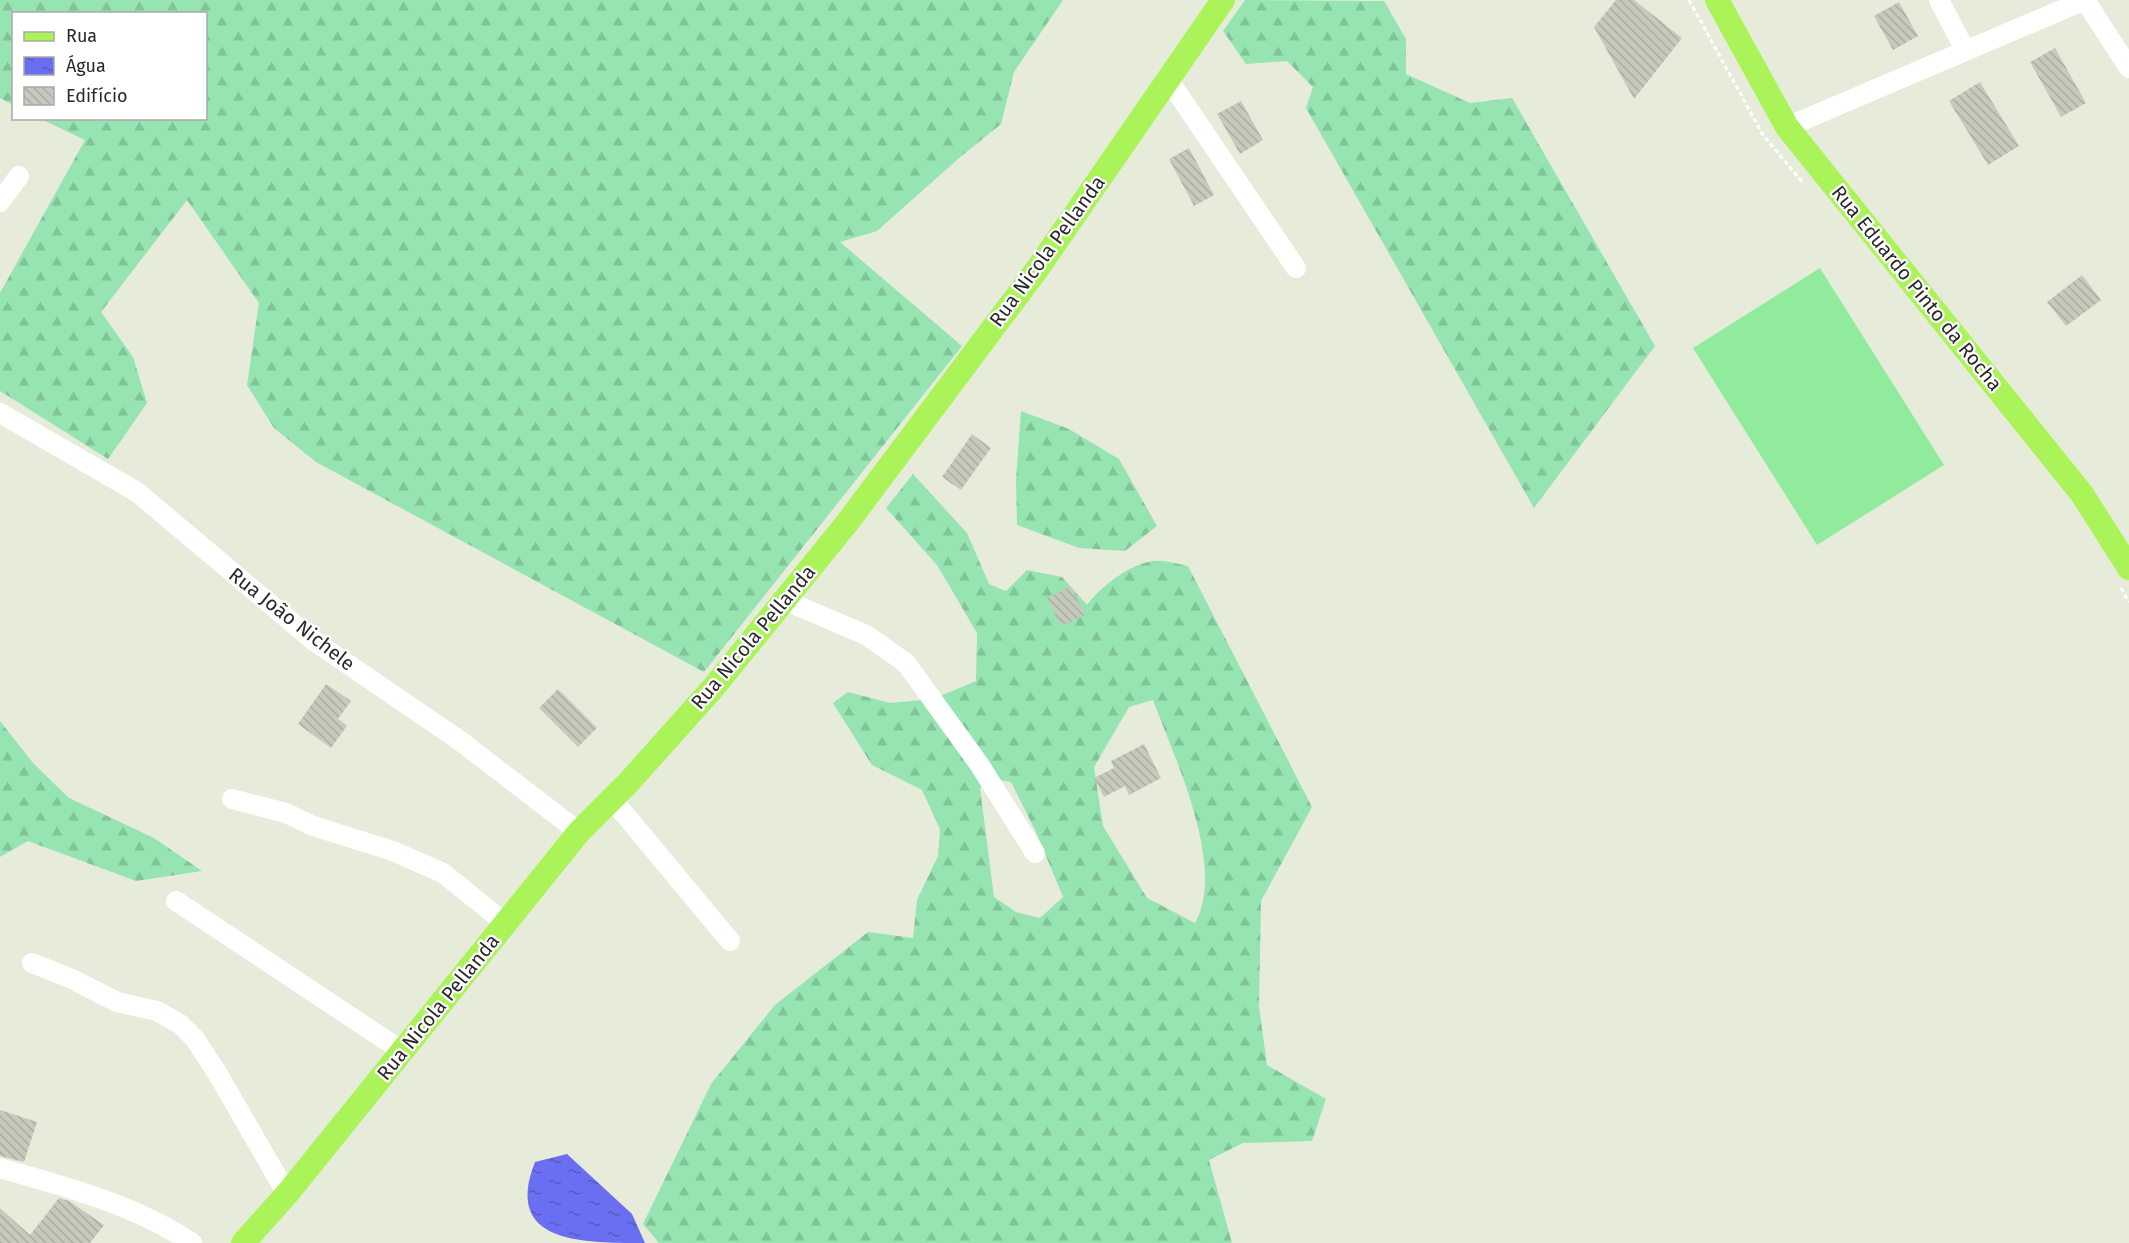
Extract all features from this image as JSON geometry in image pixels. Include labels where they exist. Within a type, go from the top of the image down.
[{"type":"main road","name":"Rua Nicola Pellanda","points":[[243,1243],[286,1194],[579,832],[713,688],[847,523],[1038,268],[1223,0]]},
{"type":"main road","name":"Rua Eduardo Pinto da Rocha","points":[[1717,0],[1787,127],[2082,494],[2129,568]]},
{"type":"street","points":[[1939,0],[1965,50]]},
{"type":"street","points":[[1787,127],[2085,0],[2129,68]]},
{"type":"street","points":[[1168,79],[1296,267]]},
{"type":"street","points":[[0,202],[19,176]]},
{"type":"street","name":"Rua João Nichele","points":[[0,413],[137,492],[314,641],[459,740],[579,832]]},
{"type":"street","points":[[784,600],[866,635],[906,663],[979,764],[1035,853]]},
{"type":"street","points":[[232,799],[286,813],[313,826],[393,850],[444,873],[505,923]]},
{"type":"street","points":[[612,799],[730,940]]},
{"type":"street","points":[[176,901],[402,1051]]},
{"type":"street","points":[[32,963],[72,979],[117,1002],[157,1011],[180,1024],[195,1040],[219,1076],[286,1194]]},
{"type":"street","points":[[0,1168],[71,1188],[147,1216],[192,1243]]},
{"type":"green space","points":[[0,0],[1063,0],[1014,72],[1001,124],[877,231],[840,242],[962,346],[704,672],[316,462],[274,428],[247,385],[259,303],[187,200],[101,312],[133,357],[147,403],[108,459],[0,391],[0,293],[85,140],[43,120],[207,120],[207,12],[12,12],[12,104],[0,98]]},
{"type":"green space","points":[[1245,0],[1384,1],[1406,39],[1406,74],[1470,103],[1512,98],[1655,346],[1534,508],[1306,108],[1313,87],[1287,61],[1246,64],[1223,31]]},
{"type":"green space","points":[[1820,268],[1944,465],[1817,545],[1693,348]]},
{"type":"green space","points":[[1021,411],[1069,429],[1119,459],[1157,526],[1125,551],[1079,548],[1017,525],[1016,480]]},
{"type":"green space","points":[[913,474],[967,533],[989,584],[1006,591],[1027,570],[1062,577],[1087,605],[1108,584],[1136,566],[1158,561],[1188,566],[1312,807],[1261,901],[1259,1007],[1267,1065],[1326,1099],[1312,1141],[1243,1143],[1209,1160],[1232,1243],[659,1243],[643,1224],[711,1084],[775,1005],[868,932],[913,938],[917,900],[938,856],[940,829],[922,790],[872,765],[833,703],[848,692],[890,703],[933,699],[976,681],[977,633],[937,565],[886,508]],"holes":[[[1153,700],[1184,781],[1201,842],[1205,872],[1203,899],[1195,923],[1147,898],[1103,826],[1094,767],[1129,707]],[[993,779],[1011,782],[1036,832],[1063,897],[1040,918],[1016,912],[994,897],[980,788]]]},
{"type":"green space","points":[[0,721],[33,763],[69,798],[154,838],[202,871],[136,881],[28,841],[0,857]]},
{"type":"water","points":[[567,1154],[632,1214],[645,1243],[573,1239],[554,1233],[539,1223],[530,1209],[528,1189],[535,1162]]},
{"type":"building","points":[[1616,0],[1634,0],[1682,38],[1634,99],[1594,27]]},
{"type":"building","points":[[1899,2],[1918,36],[1893,50],[1874,16]]},
{"type":"building","points":[[2055,48],[2086,103],[2061,117],[2030,62]]},
{"type":"building","points":[[1980,82],[2019,146],[1988,165],[1949,101]]},
{"type":"building","points":[[1241,101],[1263,140],[1240,154],[1217,114]]},
{"type":"building","points":[[1189,148],[1214,195],[1194,206],[1169,159]]},
{"type":"building","points":[[2082,275],[2101,300],[2066,326],[2047,302]]},
{"type":"building","points":[[972,434],[991,448],[961,490],[942,477]]},
{"type":"building","points":[[1071,586],[1085,615],[1061,626],[1047,598]]},
{"type":"building","points":[[326,684],[351,701],[338,719],[347,726],[331,748],[298,724]]},
{"type":"building","points":[[558,689],[597,728],[578,747],[539,708]]},
{"type":"building","points":[[1144,744],[1161,778],[1129,795],[1125,786],[1104,797],[1094,778],[1114,768],[1111,761]]},
{"type":"building","points":[[0,1110],[37,1122],[24,1162],[0,1156]]},
{"type":"building","points":[[59,1198],[69,1201],[104,1225],[90,1243],[0,1243],[0,1208],[30,1235]]}]
